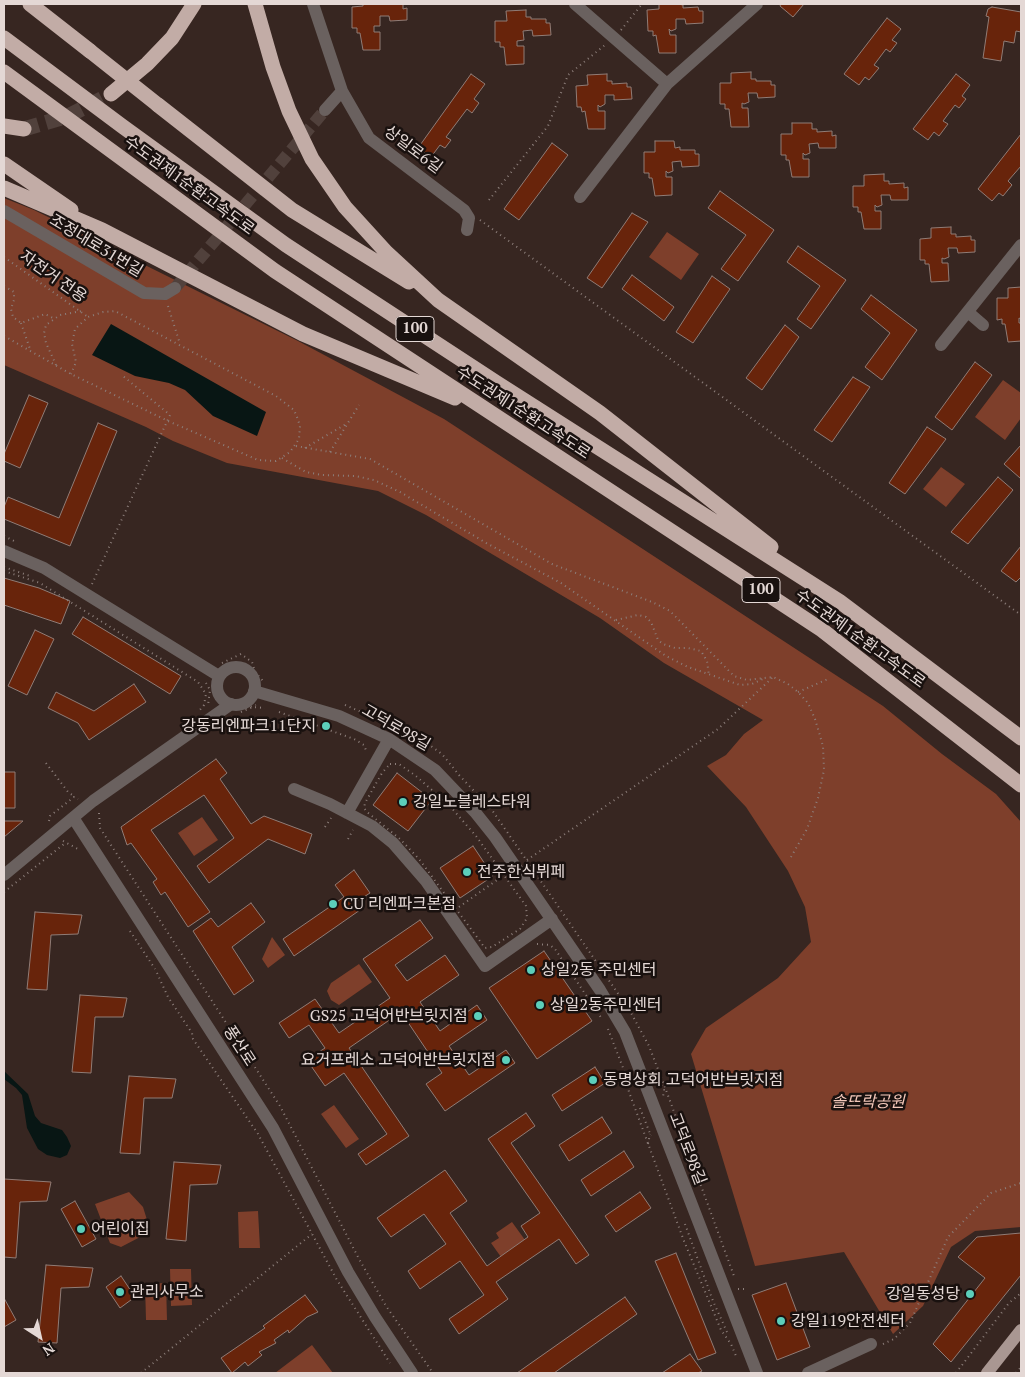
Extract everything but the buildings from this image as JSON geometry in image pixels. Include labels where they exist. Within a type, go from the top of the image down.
[{"type":"highway","points":[[30,4],[292,210],[438,300],[600,412],[839,601]]},
{"type":"highway","points":[[111,94],[148,64],[172,38],[194,4]]},
{"type":"highway","points":[[255,4],[276,76],[312,159],[345,207],[386,252],[438,300]]},
{"type":"highway","name":"수도권제1순환고속도로","points":[[4,38],[286,244],[497,383],[839,601],[1021,738]]},
{"type":"highway","name":"수도권제1순환고속도로","points":[[4,72],[275,271],[822,630],[1021,785]]},
{"type":"highway","points":[[4,126],[24,129]]},
{"type":"highway","points":[[4,164],[102,230]]},
{"type":"highway","points":[[4,188],[102,230],[303,334],[488,412]]},
{"type":"main road","points":[[987,1373],[1021,1330]]},
{"type":"street","name":"상일로6길","points":[[313,4],[342,91],[369,138],[462,208],[468,225]]},
{"type":"street","points":[[575,4],[667,84]]},
{"type":"street","points":[[580,197],[667,84],[757,4]]},
{"type":"street","points":[[325,110],[342,91]]},
{"type":"street","name":"조정대로31번길","points":[[4,210],[127,285],[144,293],[170,291]]},
{"type":"street","points":[[941,345],[1021,245]]},
{"type":"street","points":[[968,312],[983,325]]},
{"type":"street","points":[[4,551],[44,568],[219,670],[223,671],[234,666],[245,669],[253,677],[254,691],[236,709],[93,801],[4,874]]},
{"type":"street","points":[[219,670],[216,687],[218,693],[236,709]]},
{"type":"street","name":"고덕로98길","points":[[254,691],[339,716],[389,739],[434,770],[475,812],[552,919],[600,990],[625,1032],[757,1373]]},
{"type":"street","points":[[347,813],[389,739]]},
{"type":"street","points":[[294,789],[372,826],[393,843],[412,863],[485,966],[552,919]]},
{"type":"street","name":"풍산로","points":[[74,818],[273,1128],[348,1272],[374,1317],[412,1373]]},
{"type":"street","points":[[808,1373],[875,1345]]},
{"type":"path","points":[[489,200],[548,126],[568,75],[614,38],[642,4]]},
{"type":"path","points":[[468,225],[480,219],[1021,615]]},
{"type":"path","name":"자전거 전용","points":[[4,256],[88,317]]},
{"type":"path","points":[[4,286],[14,292],[11,309],[14,317],[21,323],[30,351]]},
{"type":"path","points":[[170,291],[180,344]]},
{"type":"path","points":[[4,336],[71,374],[168,421],[258,460],[276,461],[296,446],[300,426],[294,410],[287,404],[115,310],[88,317],[75,329],[72,336],[76,362],[71,374]]},
{"type":"path","points":[[56,365],[44,332],[46,324],[53,318],[82,311]]},
{"type":"path","points":[[21,323],[45,314],[53,318]]},
{"type":"path","points":[[93,583],[170,416],[152,403],[123,376]]},
{"type":"path","points":[[329,453],[359,405]]},
{"type":"path","points":[[305,448],[348,422]]},
{"type":"path","points":[[296,446],[370,459],[552,564],[652,602],[670,612],[734,676],[747,680],[773,677],[788,684],[798,692],[808,703],[816,719],[823,746],[824,770],[818,798],[807,829],[791,857]]},
{"type":"path","points":[[282,458],[306,472],[322,476],[355,476],[374,480],[400,492],[488,544],[561,583],[666,656],[709,676],[745,685],[756,683],[767,677]]},
{"type":"path","points":[[4,572],[40,583],[198,682],[203,688],[206,700],[204,705],[195,714]]},
{"type":"path","points":[[616,620],[638,615],[646,617],[651,622],[658,640],[663,644],[675,648],[701,651],[707,661],[709,676]]},
{"type":"path","points":[[219,670],[226,663],[241,654],[252,662]]},
{"type":"path","points":[[527,860],[718,730],[773,677]]},
{"type":"path","points":[[798,692],[828,679]]},
{"type":"path","points":[[203,680],[210,690],[209,703]]},
{"type":"path","points":[[253,705],[267,707],[253,707],[236,709],[253,705]]},
{"type":"path","points":[[290,711],[274,709],[354,739],[364,745],[368,751],[367,756]]},
{"type":"path","points":[[386,720],[408,734]]},
{"type":"path","points":[[331,726],[361,738],[370,746]]},
{"type":"path","points":[[392,758],[406,764]]},
{"type":"path","points":[[46,763],[74,797]]},
{"type":"path","points":[[390,764],[399,764],[407,769],[449,805],[476,836],[504,875],[527,910],[526,922],[520,929],[492,947],[485,948],[419,859],[400,839],[364,808],[382,773],[390,764]]},
{"type":"path","points":[[50,816],[74,797],[80,796]]},
{"type":"path","points":[[100,810],[100,828]]},
{"type":"path","points":[[4,892],[59,846],[69,844],[80,850]]},
{"type":"path","points":[[456,909],[504,875]]},
{"type":"path","points":[[530,922],[532,917]]},
{"type":"path","points":[[127,926],[163,982],[168,998],[258,1134],[337,1280],[392,1367]]},
{"type":"path","points":[[542,940],[554,942],[568,960]]},
{"type":"path","points":[[532,946],[544,944],[555,949],[604,1022]]},
{"type":"path","points":[[607,1028],[626,1073],[628,1092],[684,1241],[721,1330],[731,1344],[737,1359]]},
{"type":"path","points":[[658,1069],[655,1076],[664,1094],[669,1098]]},
{"type":"path","points":[[638,1100],[652,1136],[648,1144]]},
{"type":"path","points":[[875,1345],[894,1339],[910,1323],[948,1237],[991,1193],[1021,1183]]},
{"type":"path","points":[[683,1218],[706,1284],[703,1286]]},
{"type":"path","points":[[141,1373],[312,1234]]},
{"type":"path","points":[[684,1241],[690,1239]]},
{"type":"path","points":[[956,1373],[1009,1303],[1021,1293]]},
{"type":"path","points":[[1016,1373],[1021,1367]]},
{"type":"green space","name":"솔뜨락공원","points":[[4,198],[34,210],[298,341],[444,419],[883,706],[942,754],[996,794],[1021,822],[1021,1227],[975,1231],[951,1247],[923,1306],[893,1334],[844,1252],[755,1266],[691,1054],[706,1028],[778,978],[811,942],[805,907],[788,871],[746,807],[707,766],[726,755],[744,734],[763,720],[664,663],[600,618],[426,515],[378,491],[227,463],[173,441],[146,427],[4,365]]},
{"type":"green space","points":[[667,232],[699,254],[681,280],[649,257]]},
{"type":"green space","points":[[1003,380],[1021,393],[1021,418],[1005,440],[975,417]]},
{"type":"green space","points":[[941,467],[965,484],[946,507],[923,489]]},
{"type":"green space","points":[[202,817],[218,840],[194,856],[178,833]]},
{"type":"green space","points":[[272,937],[285,955],[268,968],[262,959]]},
{"type":"green space","points":[[359,964],[372,982],[339,1005],[331,1000],[327,991],[331,983]]},
{"type":"green space","points":[[334,1105],[359,1139],[346,1148],[321,1114]]},
{"type":"green space","points":[[129,1192],[143,1207],[148,1223],[144,1235],[121,1247],[110,1243],[95,1204]]},
{"type":"green space","points":[[258,1211],[260,1248],[239,1248],[238,1212]]},
{"type":"green space","points":[[512,1222],[525,1240],[501,1257],[491,1243],[499,1238],[496,1233]]},
{"type":"green space","points":[[170,1269],[191,1269],[192,1305],[171,1306]]},
{"type":"green space","points":[[166,1283],[167,1320],[146,1320],[145,1284]]},
{"type":"green space","points":[[312,1345],[333,1373],[275,1373]]},
{"type":"shaded area","points":[[111,324],[266,412],[257,436],[213,416],[185,390],[169,383],[135,376],[92,355]]},
{"type":"shaded area","points":[[4,1071],[28,1094],[35,1116],[41,1123],[62,1130],[71,1146],[67,1155],[60,1158],[47,1155],[38,1149],[27,1128],[22,1095],[4,1079]]},
{"type":"tunnel","points":[[24,129],[68,116],[111,94]]},
{"type":"tunnel","points":[[175,288],[325,110]]},
{"type":"place","name":"강동리엔파크11단지","points":[[326,726]]},
{"type":"place","name":"강일노블레스타워","points":[[403,802]]},
{"type":"place","name":"전주한식뷔페","points":[[467,872]]},
{"type":"place","name":"CU 리엔파크본점","points":[[333,904]]},
{"type":"place","name":"상일2동 주민센터","points":[[531,970]]},
{"type":"place","name":"상일2동주민센터","points":[[540,1005]]},
{"type":"place","name":"GS25 고덕어반브릿지점","points":[[478,1016]]},
{"type":"place","name":"요거프레소 고덕어반브릿지점","points":[[506,1060]]},
{"type":"place","name":"동명상회 고덕어반브릿지점","points":[[593,1080]]},
{"type":"place","name":"어린이집","points":[[81,1229]]},
{"type":"place","name":"관리사무소","points":[[120,1292]]},
{"type":"place","name":"강일동성당","points":[[970,1294]]},
{"type":"place","name":"강일119안전센터","points":[[781,1321]]}]
